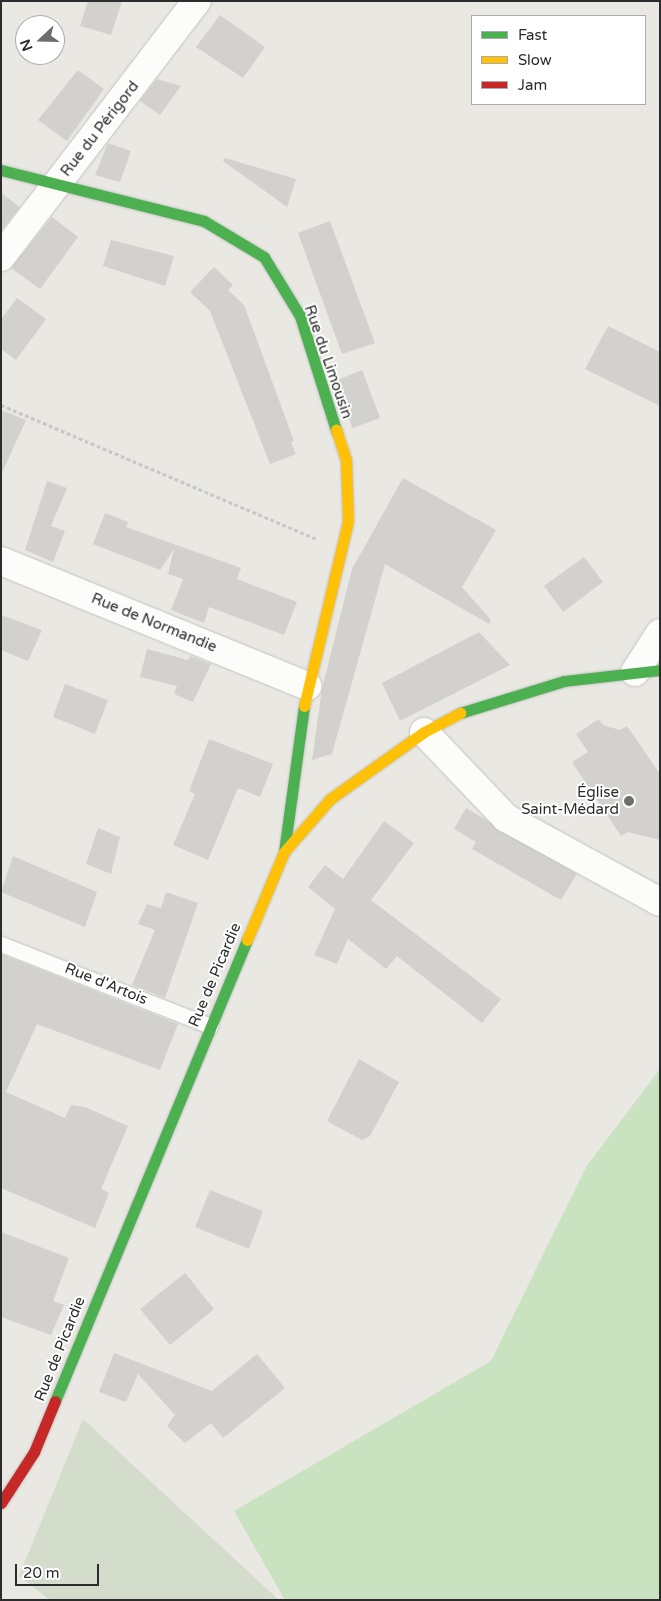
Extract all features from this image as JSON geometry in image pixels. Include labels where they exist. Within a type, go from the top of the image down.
[{"type":"street","name":"Rue du Périgord","points":[[1,257],[197,1]]},
{"type":"street","name":"Rue du Limousin","points":[[1,170],[55,187],[204,221],[264,257],[300,316],[346,460],[348,521],[307,686],[284,852]]},
{"type":"street","name":"Rue de Normandie","points":[[1,561],[307,686]]},
{"type":"street","points":[[648,671],[660,633]]},
{"type":"street","name":"Rue de Picardie","points":[[1,1503],[34,1452],[284,852],[330,799],[424,732],[511,695],[564,681],[648,671]]},
{"type":"street","points":[[424,732],[506,818],[660,902]]},
{"type":"lane","name":"Rue d'Artois","points":[[1,944],[210,1026]]},
{"type":"path","points":[[1,405],[341,550]]},
{"type":"green space","points":[[660,1069],[660,1600],[285,1600],[234,1511],[491,1361],[586,1167]]},
{"type":"green space","points":[[83,1419],[279,1600],[50,1600],[19,1576]]},
{"type":"building","points":[[88,1],[122,1],[111,35],[80,26]]},
{"type":"building","points":[[220,15],[265,47],[243,78],[196,47]]},
{"type":"building","points":[[78,70],[104,89],[67,141],[38,120]]},
{"type":"building","points":[[157,79],[181,86],[160,115],[140,101]]},
{"type":"building","points":[[108,143],[131,151],[120,182],[95,175]]},
{"type":"building","points":[[225,158],[296,179],[287,207],[223,161]]},
{"type":"building","points":[[1,193],[20,207],[1,231]]},
{"type":"building","points":[[52,217],[78,237],[40,289],[11,268]]},
{"type":"building","points":[[330,221],[375,343],[342,354],[298,233]]},
{"type":"building","points":[[111,240],[174,256],[165,286],[103,266]]},
{"type":"building","points":[[214,267],[233,285],[228,290],[244,305],[294,441],[291,442],[296,454],[270,464],[210,311],[190,292]]},
{"type":"building","points":[[17,298],[46,319],[16,360],[1,349],[1,319]]},
{"type":"building","points":[[608,326],[660,352],[660,406],[585,369]]},
{"type":"building","points":[[362,370],[380,418],[352,428],[337,380]]},
{"type":"building","points":[[1,410],[26,420],[1,475]]},
{"type":"building","points":[[403,478],[496,530],[462,587],[491,620],[489,624],[385,564],[332,754],[312,760],[322,689],[352,569]]},
{"type":"building","points":[[47,481],[67,488],[51,526],[65,531],[53,562],[25,550]]},
{"type":"building","points":[[105,513],[128,522],[126,527],[241,568],[237,579],[297,602],[284,635],[209,607],[204,623],[171,610],[183,579],[168,574],[174,549],[160,570],[93,544]]},
{"type":"building","points":[[584,557],[603,582],[563,612],[544,586]]},
{"type":"building","points":[[1,615],[42,630],[28,661],[1,650]]},
{"type":"building","points":[[479,632],[510,665],[400,721],[382,683]]},
{"type":"building","points":[[147,649],[188,660],[190,656],[211,664],[193,702],[174,694],[177,686],[140,677]]},
{"type":"building","points":[[65,684],[108,700],[95,734],[53,717]]},
{"type":"building","name":"Église Saint-Médard","points":[[599,719],[603,725],[620,730],[627,726],[660,774],[660,840],[628,832],[621,836],[572,762],[588,752],[576,734]]},
{"type":"building","points":[[209,739],[273,764],[260,797],[238,788],[208,860],[173,845],[195,794],[189,791]]},
{"type":"building","points":[[466,808],[577,874],[561,900],[472,849],[476,842],[454,829]]},
{"type":"building","points":[[384,821],[414,843],[371,900],[501,999],[482,1023],[397,956],[386,969],[348,939],[337,964],[314,955],[335,909],[308,887],[325,865],[343,879]]},
{"type":"building","points":[[98,828],[120,837],[111,874],[86,864]]},
{"type":"building","points":[[13,856],[97,892],[85,927],[1,892]]},
{"type":"building","points":[[166,892],[198,903],[165,998],[132,985],[155,930],[138,924],[147,904],[161,908]]},
{"type":"building","points":[[1,954],[178,1024],[160,1070],[37,1024],[6,1092],[65,1118],[71,1105],[85,1107],[128,1126],[101,1189],[109,1193],[95,1228],[1,1188]]},
{"type":"building","points":[[359,1059],[399,1082],[370,1136],[362,1140],[327,1121]]},
{"type":"building","points":[[210,1190],[263,1211],[249,1249],[195,1227]]},
{"type":"building","points":[[1,1232],[69,1258],[53,1301],[64,1305],[51,1335],[1,1317]]},
{"type":"building","points":[[185,1273],[214,1309],[170,1345],[140,1309]]},
{"type":"building","points":[[114,1353],[212,1391],[257,1354],[285,1388],[223,1438],[211,1423],[185,1443],[167,1426],[175,1415],[138,1374],[126,1402],[99,1392]]},
{"type":"traffic: fast","points":[[1,170],[204,221],[264,257],[300,316],[336,430]]},
{"type":"traffic: fast","points":[[460,713],[564,681],[660,670]]},
{"type":"traffic: fast","points":[[284,852],[304,706]]},
{"type":"traffic: fast","points":[[55,1401],[247,940]]},
{"type":"traffic: slow","points":[[304,706],[348,521],[346,460],[336,430]]},
{"type":"traffic: slow","points":[[247,940],[284,852],[330,799],[424,732],[460,713]]},
{"type":"traffic: jam","points":[[1,1503],[34,1452],[55,1401]]},
{"type":"place","name":"Église Saint-Médard","points":[[629,801]]}]
